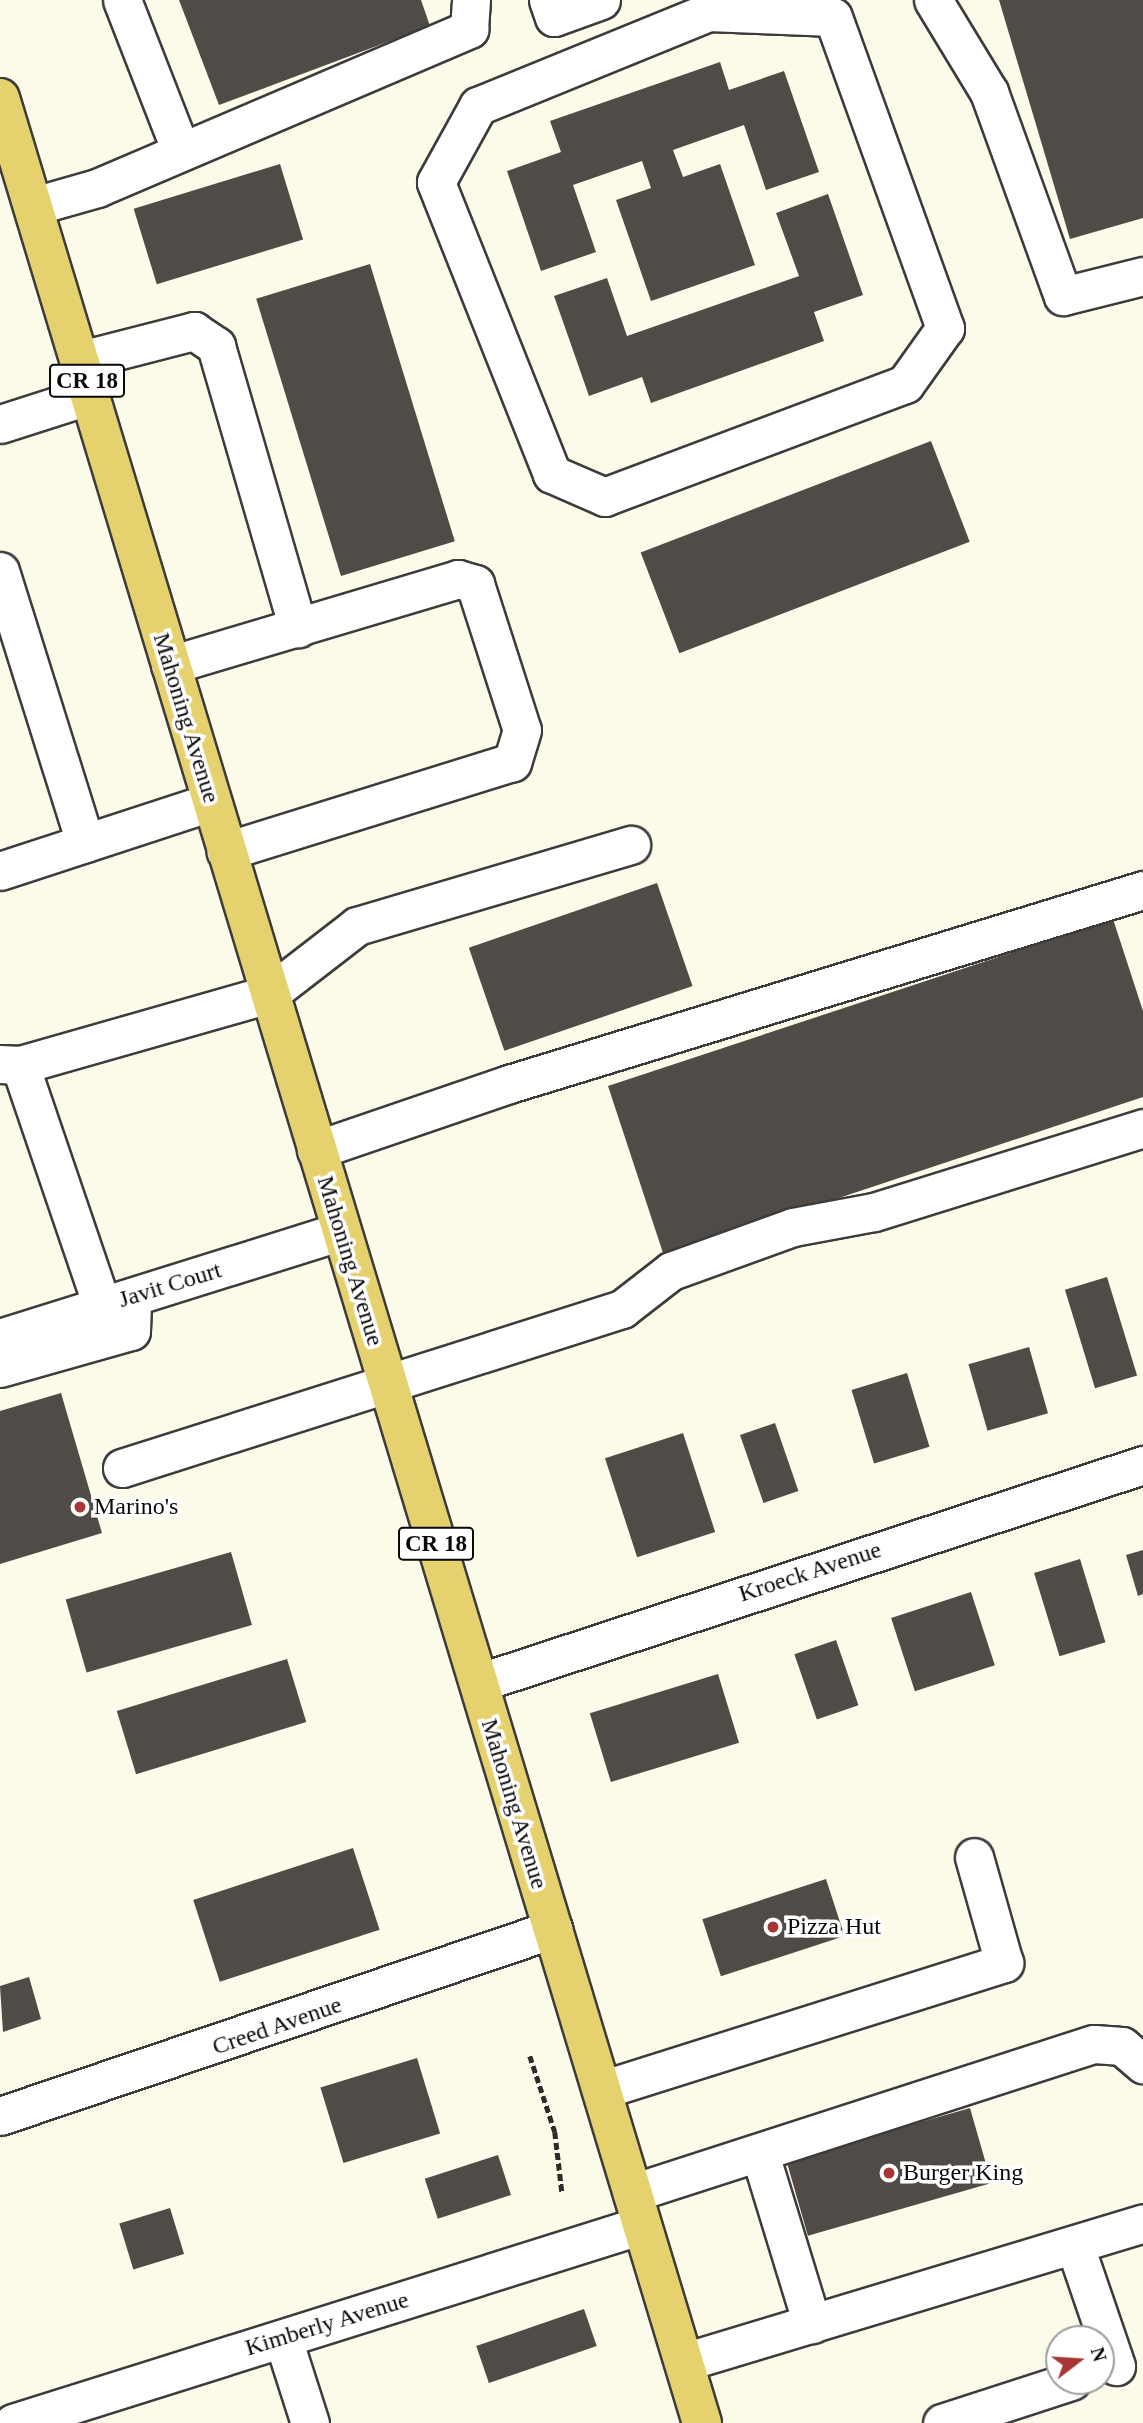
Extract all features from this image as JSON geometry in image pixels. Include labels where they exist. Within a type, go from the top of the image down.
[{"type":"main road","name":"Mahoning Avenue","points":[[0,98],[702,2423]]},
{"type":"street","points":[[122,0],[181,151]]},
{"type":"street","points":[[34,206],[97,188],[469,29],[471,0]]},
{"type":"street","points":[[548,0],[554,17],[601,0]]},
{"type":"street","points":[[933,0],[989,92],[1063,296],[1143,275]]},
{"type":"street","points":[[705,6],[833,17],[945,328],[905,384],[605,497],[552,474],[436,182],[478,106],[705,6]]},
{"type":"street","points":[[0,424],[86,377],[194,331],[216,346],[298,628]]},
{"type":"street","points":[[0,572],[85,843]]},
{"type":"street","points":[[170,665],[458,579],[475,584],[522,730],[512,762],[226,851]]},
{"type":"street","points":[[0,871],[211,802]]},
{"type":"street","points":[[0,1368],[131,1331],[10,1065],[269,994],[357,926],[631,845]]},
{"type":"street","points":[[316,1150],[522,1079],[1143,890]]},
{"type":"street","points":[[122,1468],[622,1310],[671,1271],[793,1227],[874,1212],[1143,1128]]},
{"type":"street","name":"Javit Court","points":[[0,1338],[341,1231]]},
{"type":"street","name":"Kroeck Avenue","points":[[478,1683],[1143,1465]]},
{"type":"street","points":[[601,2090],[1004,1963],[974,1857]]},
{"type":"street","name":"Creed Avenue","points":[[0,2116],[552,1929]]},
{"type":"street","name":"Kimberly Avenue","points":[[13,2423],[283,2339],[637,2209],[760,2154],[1094,2044],[1122,2046],[1143,2064]]},
{"type":"street","points":[[760,2154],[812,2324]]},
{"type":"street","points":[[684,2362],[1076,2246],[1143,2223]]},
{"type":"street","points":[[1076,2246],[1120,2365]]},
{"type":"street","points":[[283,2339],[310,2423]]},
{"type":"street","points":[[943,2423],[1045,2390]]},
{"type":"path","points":[[530,2056],[555,2132],[562,2192]]},
{"type":"building","points":[[179,0],[421,0],[430,26],[219,105]]},
{"type":"building","points":[[999,0],[1143,0],[1143,218],[1070,239]]},
{"type":"building","points":[[720,62],[729,90],[784,71],[819,172],[766,190],[744,125],[673,150],[683,177],[720,164],[755,265],[651,301],[616,200],[651,188],[642,161],[573,185],[596,252],[541,271],[507,171],[561,152],[550,121]]},
{"type":"building","points":[[280,164],[303,240],[157,284],[134,209]]},
{"type":"building","points":[[828,194],[863,295],[814,312],[824,341],[651,403],[642,377],[589,396],[554,296],[607,278],[627,336],[799,276],[776,213]]},
{"type":"building","points":[[370,264],[455,541],[341,576],[256,299]]},
{"type":"building","points":[[931,441],[970,542],[679,653],[641,552]]},
{"type":"building","points":[[657,883],[692,986],[504,1051],[469,948]]},
{"type":"building","points":[[1113,919],[1143,1011],[1143,1097],[664,1256],[608,1086]]},
{"type":"building","points":[[1107,1277],[1137,1375],[1095,1388],[1065,1290]]},
{"type":"building","points":[[1029,1347],[1048,1413],[987,1431],[968,1364]]},
{"type":"building","points":[[907,1373],[930,1447],[874,1464],[852,1390]]},
{"type":"building","points":[[61,1393],[102,1533],[0,1564],[0,1411]]},
{"type":"building","points":[[775,1423],[798,1491],[763,1503],[740,1435]]},
{"type":"building","points":[[683,1433],[715,1532],[637,1557],[605,1458]]},
{"type":"building","points":[[1143,1550],[1143,1594],[1138,1596],[1126,1555]]},
{"type":"building","points":[[231,1552],[252,1625],[87,1672],[66,1599]]},
{"type":"building","points":[[1080,1559],[1105,1642],[1060,1656],[1034,1573]]},
{"type":"building","points":[[971,1592],[995,1665],[915,1691],[891,1618]]},
{"type":"building","points":[[836,1640],[858,1705],[817,1720],[794,1654]]},
{"type":"building","points":[[287,1659],[306,1722],[136,1774],[117,1711]]},
{"type":"building","points":[[718,1674],[739,1743],[611,1782],[590,1713]]},
{"type":"building","points":[[353,1848],[380,1930],[220,1982],[193,1900]]},
{"type":"building","name":"Pizza Hut","points":[[826,1879],[845,1936],[721,1976],[702,1919]]},
{"type":"building","points":[[29,1977],[41,2019],[3,2032],[0,1986]]},
{"type":"building","points":[[417,2058],[440,2134],[344,2163],[320,2088]]},
{"type":"building","name":"Burger King","points":[[970,2108],[991,2183],[808,2236],[786,2161]]},
{"type":"building","points":[[498,2155],[511,2195],[438,2219],[425,2179]]},
{"type":"building","points":[[170,2208],[184,2254],[133,2269],[119,2223]]},
{"type":"building","points":[[584,2309],[597,2346],[489,2383],[476,2346]]},
{"type":"place","name":"Marino's","points":[[80,1507]]},
{"type":"place","name":"Pizza Hut","points":[[773,1927]]},
{"type":"place","name":"Burger King","points":[[889,2173]]}]
